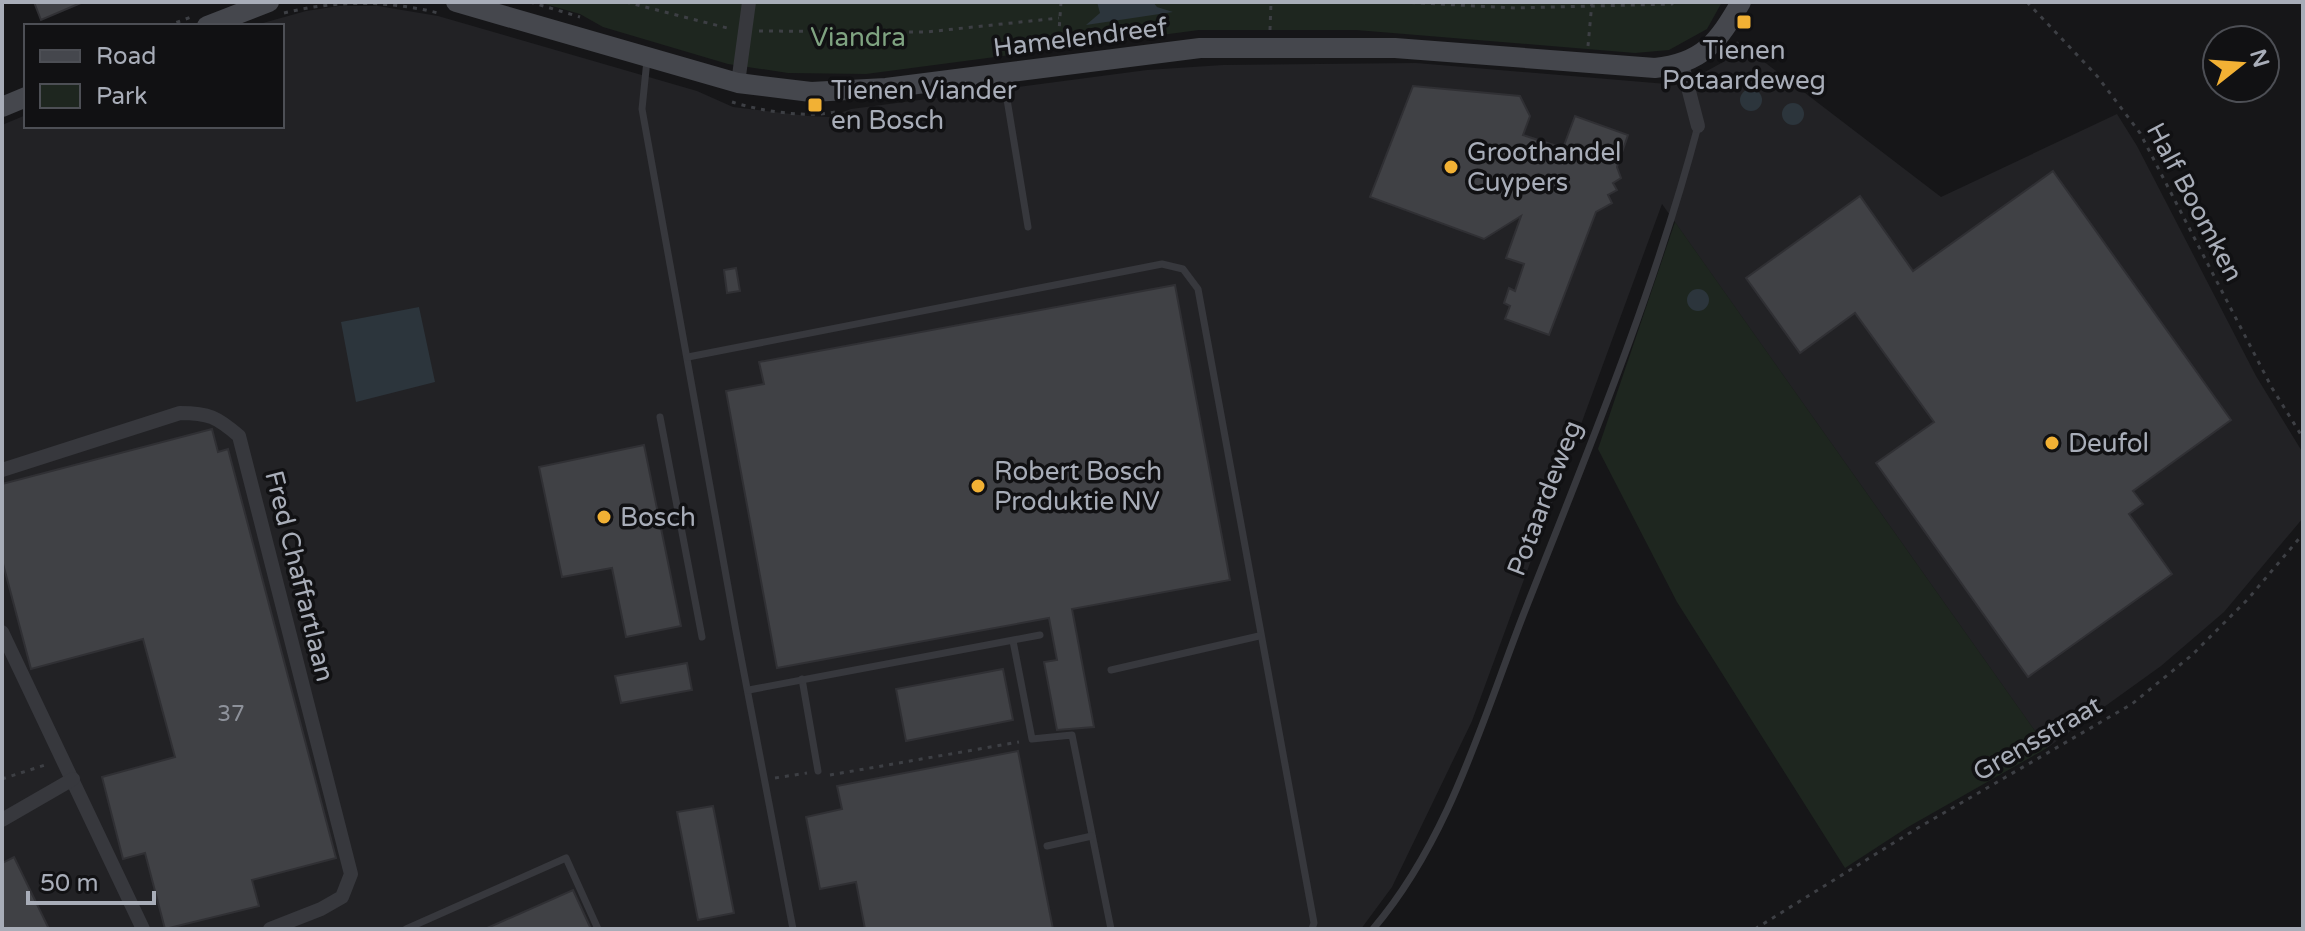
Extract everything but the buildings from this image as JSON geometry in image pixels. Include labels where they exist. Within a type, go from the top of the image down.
[{"type":"street","points":[[733,91],[749,2]]},
{"type":"street","name":"Hamelendreef","points":[[450,8],[647,58],[733,91],[811,92],[1003,73],[1168,51],[1270,47],[1395,48],[1646,69],[1682,64],[1702,54],[1712,45],[1741,2]]},
{"type":"street","points":[[211,24],[248,6],[275,8]]},
{"type":"street","name":"Potaardeweg","points":[[1682,64],[1698,126]]},
{"type":"street","points":[[2,107],[24,98]]},
{"type":"street","name":"Fred Chaffartlaan","points":[[2,470],[180,413],[204,413],[221,420],[239,436],[351,874],[342,897],[300,924],[270,929]]},
{"type":"street","points":[[2,632],[143,929]]},
{"type":"street","points":[[2,820],[73,779]]},
{"type":"lane","points":[[647,58],[642,109],[793,929]]},
{"type":"lane","points":[[1003,73],[1028,227]]},
{"type":"lane","name":"Potaardeweg","points":[[1373,929],[1418,868],[1473,750],[1628,350],[1681,189],[1698,126]]},
{"type":"lane","points":[[688,357],[1162,264],[1183,269],[1198,289],[1259,636],[1314,923],[1312,929]]},
{"type":"lane","points":[[660,417],[702,637]]},
{"type":"lane","points":[[749,690],[1040,635]]},
{"type":"lane","points":[[1111,670],[1259,636]]},
{"type":"lane","points":[[1013,641],[1032,739],[1072,735],[1111,929]]},
{"type":"lane","points":[[802,679],[818,771]]},
{"type":"lane","points":[[1047,846],[1092,836]]},
{"type":"lane","points":[[406,929],[424,925],[566,858],[598,929]]},
{"type":"path","points":[[275,8],[376,2],[450,8]]},
{"type":"path","points":[[530,2],[589,22]]},
{"type":"path","points":[[626,2],[730,29],[746,30],[926,32],[1059,18]]},
{"type":"path","points":[[1057,51],[1061,2]]},
{"type":"path","points":[[1270,23],[1271,2]]},
{"type":"path","points":[[1401,2],[1515,8],[1673,2]]},
{"type":"path","name":"Half Boomken","points":[[2027,2],[2097,76],[2140,133],[2272,388],[2303,438]]},
{"type":"path","points":[[1589,37],[1592,4]]},
{"type":"path","points":[[733,91],[751,107],[825,114],[844,109]]},
{"type":"path","name":"Grensstraat","points":[[1755,929],[1916,829],[2132,704],[2192,655],[2248,599],[2303,534]]},
{"type":"path","points":[[764,780],[818,771],[831,776],[1032,739]]},
{"type":"path","points":[[2,779],[63,759]]},
{"type":"shaded area","points":[[1097,2],[1153,2],[1157,7],[1173,12],[1086,25],[1100,13]]},
{"type":"shaded area","points":[[339,6],[378,6],[438,16],[697,91],[733,107],[829,117],[851,109],[1147,70],[1223,65],[1416,63],[1667,84],[1694,78],[1725,61],[1737,41],[1941,197],[2117,114],[2137,146],[2256,376],[2303,453],[2303,518],[2224,612],[2161,666],[2047,748],[1662,204],[1472,721],[1392,887],[1361,929],[2,929],[2,125],[24,116],[24,128],[284,128],[284,24],[259,24]]},
{"type":"shaded area","points":[[1751,89],[1759,92],[1762,100],[1759,108],[1751,111],[1743,108],[1740,100],[1743,92]]},
{"type":"shaded area","points":[[1793,103],[1801,106],[1804,114],[1801,122],[1793,125],[1785,122],[1782,114],[1785,106]]},
{"type":"shaded area","points":[[1698,289],[1706,292],[1709,300],[1706,308],[1698,311],[1690,308],[1687,300],[1690,292]]},
{"type":"shaded area","points":[[419,307],[435,382],[356,402],[341,322]]},
{"type":"green space","name":"Viandra","points":[[538,2],[1722,2],[1707,29],[1669,50],[1635,53],[1356,30],[1199,30],[866,74],[788,73],[728,64],[603,27],[580,14]]},
{"type":"green space","points":[[1675,222],[2047,748],[1908,827],[1845,868],[1677,602],[1598,449]]},
{"type":"place","name":"Tienen Potaardeweg","points":[[1744,22]]},
{"type":"place","name":"Tienen Viander en Bosch","points":[[815,105]]},
{"type":"place","name":"Groothandel Cuypers","points":[[1451,167]]},
{"type":"place","name":"Deufol","points":[[2052,443]]},
{"type":"place","name":"Robert Bosch Produktie NV","points":[[978,486]]},
{"type":"place","name":"Bosch","points":[[604,517]]}]
